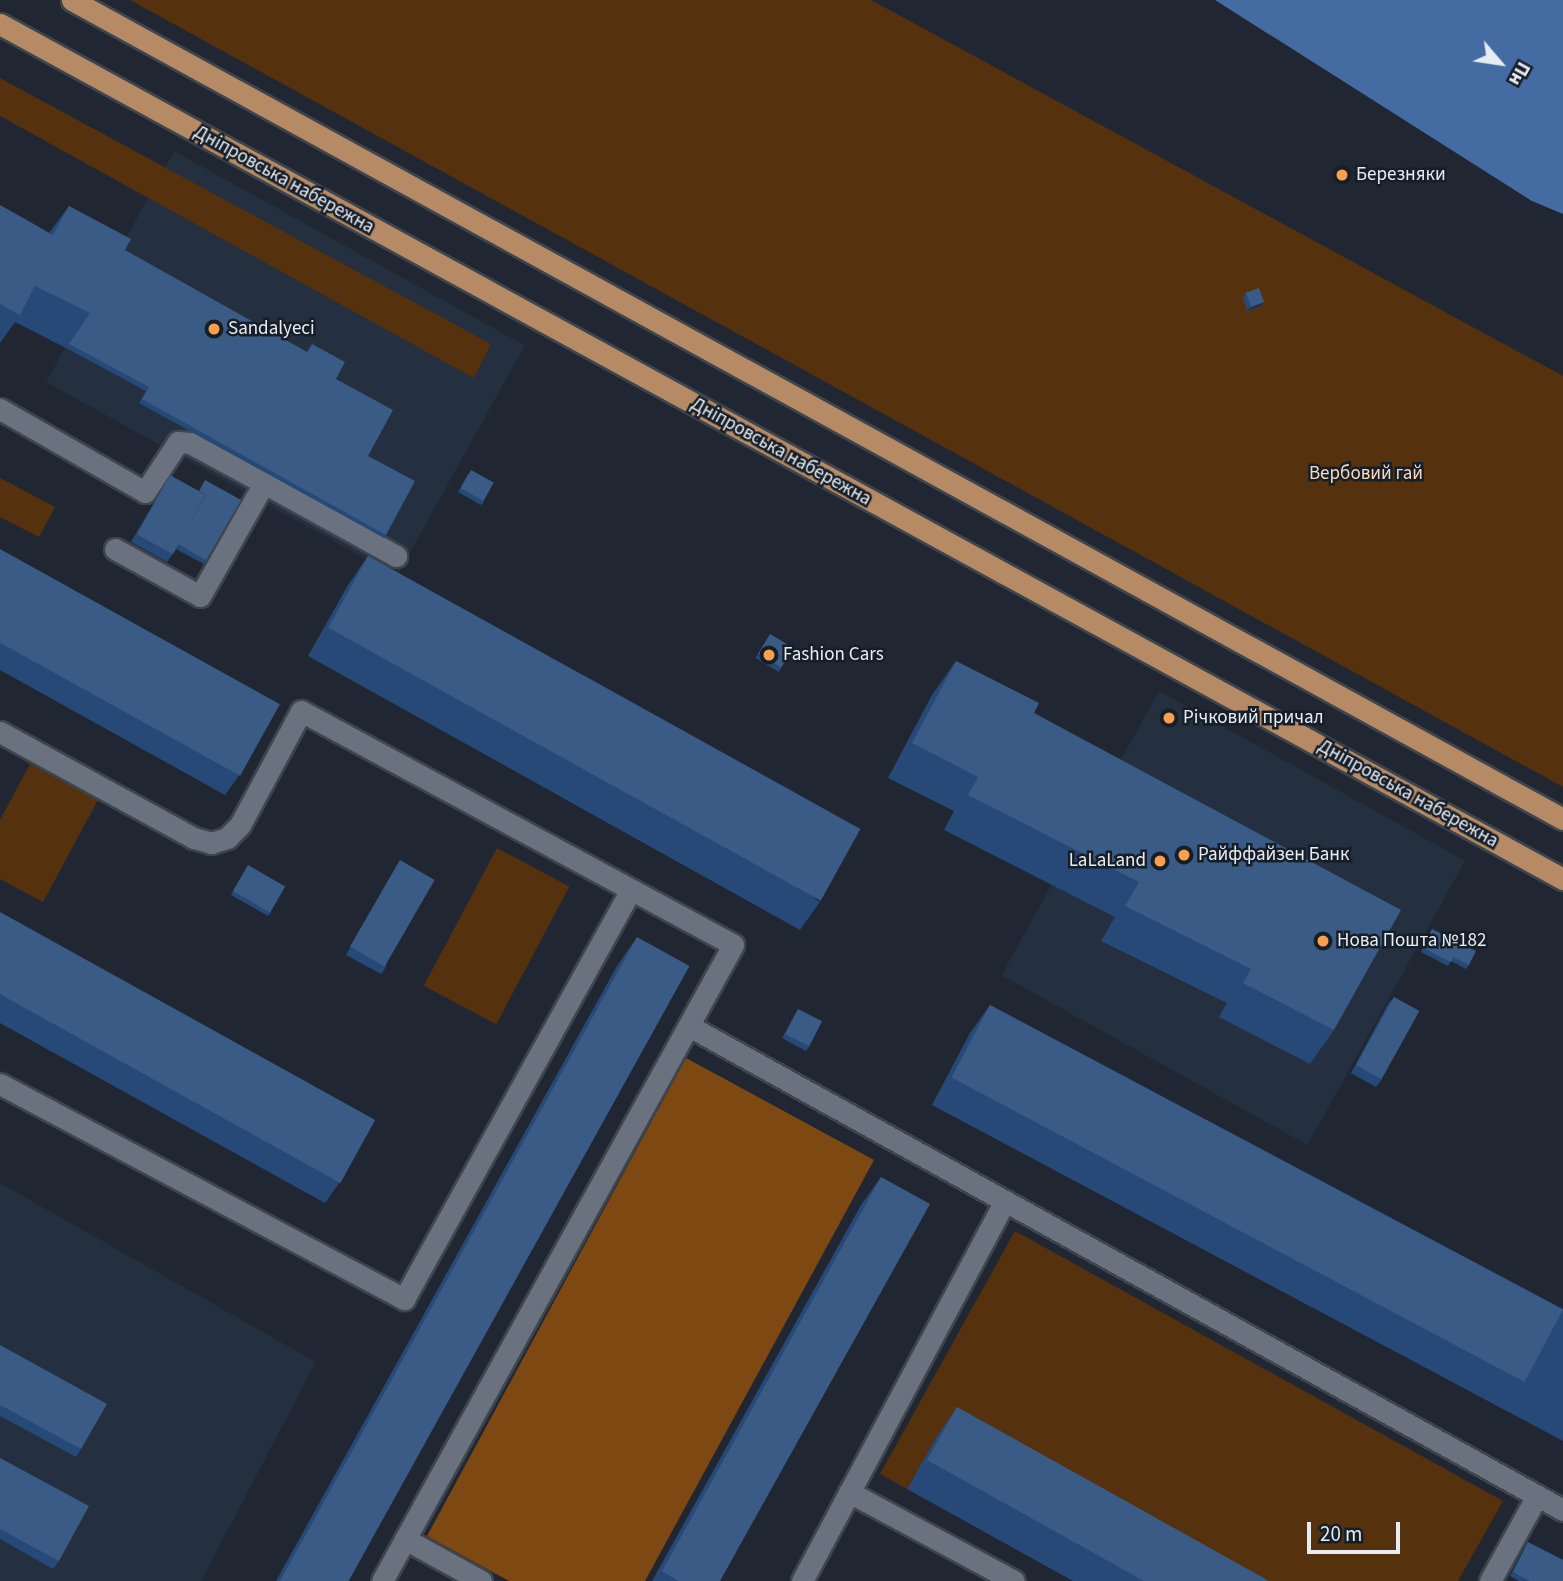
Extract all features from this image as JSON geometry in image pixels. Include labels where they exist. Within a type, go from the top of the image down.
[{"type":"main road","points":[[72,0],[1563,819]]},
{"type":"main road","name":"Дніпровська набережна","points":[[0,24],[1563,879]]},
{"type":"lane","points":[[0,408],[145,492],[178,442],[190,443],[396,556]]},
{"type":"lane","points":[[115,549],[200,596],[264,483]]},
{"type":"lane","points":[[0,732],[194,838],[211,843],[227,838],[240,825],[301,711],[733,945],[382,1581]]},
{"type":"lane","points":[[0,1084],[404,1299],[631,890]]},
{"type":"lane","points":[[689,1026],[1563,1510]]},
{"type":"lane","points":[[802,1581],[1005,1201]]},
{"type":"lane","points":[[849,1492],[1014,1581]]},
{"type":"lane","points":[[1490,1581],[1537,1496]]},
{"type":"lane","points":[[405,1539],[481,1581]]},
{"type":"shaded area","points":[[174,151],[525,345],[397,576],[46,382]]},
{"type":"shaded area","points":[[1159,691],[1465,861],[1308,1145],[1001,975]]},
{"type":"shaded area","points":[[686,1058],[874,1160],[645,1581],[509,1581],[427,1536]]},
{"type":"shaded area","points":[[0,1183],[316,1362],[201,1581],[0,1581]]},
{"type":"green space","name":"Вербовий гай","points":[[130,0],[871,0],[1563,376],[1563,787]]},
{"type":"green space","points":[[0,78],[491,344],[474,378],[0,116]]},
{"type":"green space","points":[[0,478],[55,507],[39,537],[0,517]]},
{"type":"green space","points":[[30,764],[98,800],[43,902],[0,879],[0,820]]},
{"type":"green space","points":[[497,848],[569,886],[496,1024],[424,986]]},
{"type":"green space","points":[[1015,1231],[1503,1501],[1458,1581],[1198,1581],[937,1436],[907,1489],[880,1474]]},
{"type":"water","points":[[1215,0],[1563,0],[1563,214],[1532,201]]},
{"type":"building","points":[[0,205],[53,235],[69,206],[131,239],[90,313],[35,286],[20,315],[0,304]]},
{"type":"building","points":[[125,250],[307,352],[312,344],[345,362],[336,379],[393,410],[368,456],[415,481],[386,535],[142,399],[149,387],[69,344],[90,313]]},
{"type":"building","points":[[1259,288],[1264,302],[1251,307],[1246,293]]},
{"type":"building","points":[[471,470],[494,483],[484,501],[461,488]]},
{"type":"building","points":[[170,475],[206,495],[173,554],[137,534]]},
{"type":"building","points":[[205,480],[241,500],[206,560],[178,544],[206,495],[199,491]]},
{"type":"building","points":[[0,549],[280,704],[240,776],[0,643]]},
{"type":"building","points":[[368,556],[860,829],[821,901],[328,628]]},
{"type":"building","points":[[770,634],[793,648],[781,668],[758,654]]},
{"type":"building","points":[[956,661],[1039,703],[1034,713],[1401,910],[1334,1030],[1243,983],[1251,969],[1125,906],[1139,882],[968,795],[978,777],[912,743]]},
{"type":"building","points":[[400,860],[435,880],[385,967],[350,947]]},
{"type":"building","points":[[248,865],[285,886],[270,912],[233,891]]},
{"type":"building","points":[[0,912],[375,1120],[340,1183],[0,994]]},
{"type":"building","points":[[1432,929],[1476,951],[1469,965],[1453,957],[1451,962],[1423,948]]},
{"type":"building","points":[[637,937],[689,966],[349,1581],[280,1581]]},
{"type":"building","points":[[1394,997],[1419,1011],[1382,1079],[1356,1065]]},
{"type":"building","points":[[990,1005],[1563,1310],[1525,1382],[952,1077]]},
{"type":"building","points":[[798,1009],[822,1021],[809,1046],[785,1034]]},
{"type":"building","points":[[881,1177],[930,1204],[720,1581],[679,1581],[662,1571]]},
{"type":"building","points":[[0,1345],[107,1404],[81,1449],[0,1405]]},
{"type":"building","points":[[957,1407],[1269,1581],[1144,1581],[927,1460]]},
{"type":"building","points":[[0,1458],[89,1506],[59,1561],[0,1529]]},
{"type":"building","points":[[1528,1542],[1563,1560],[1563,1581],[1530,1581],[1513,1572]]},
{"type":"place","name":"Березняки","points":[[1342,175]]},
{"type":"place","name":"Sandalyeci","points":[[214,329]]},
{"type":"place","name":"Fashion Cars","points":[[769,655]]},
{"type":"place","name":"Річковий причал","points":[[1169,718]]},
{"type":"place","name":"Райффайзен Банк","points":[[1184,855]]},
{"type":"place","name":"LaLaLand","points":[[1160,861]]},
{"type":"place","name":"Нова Пошта №182","points":[[1323,941]]}]
